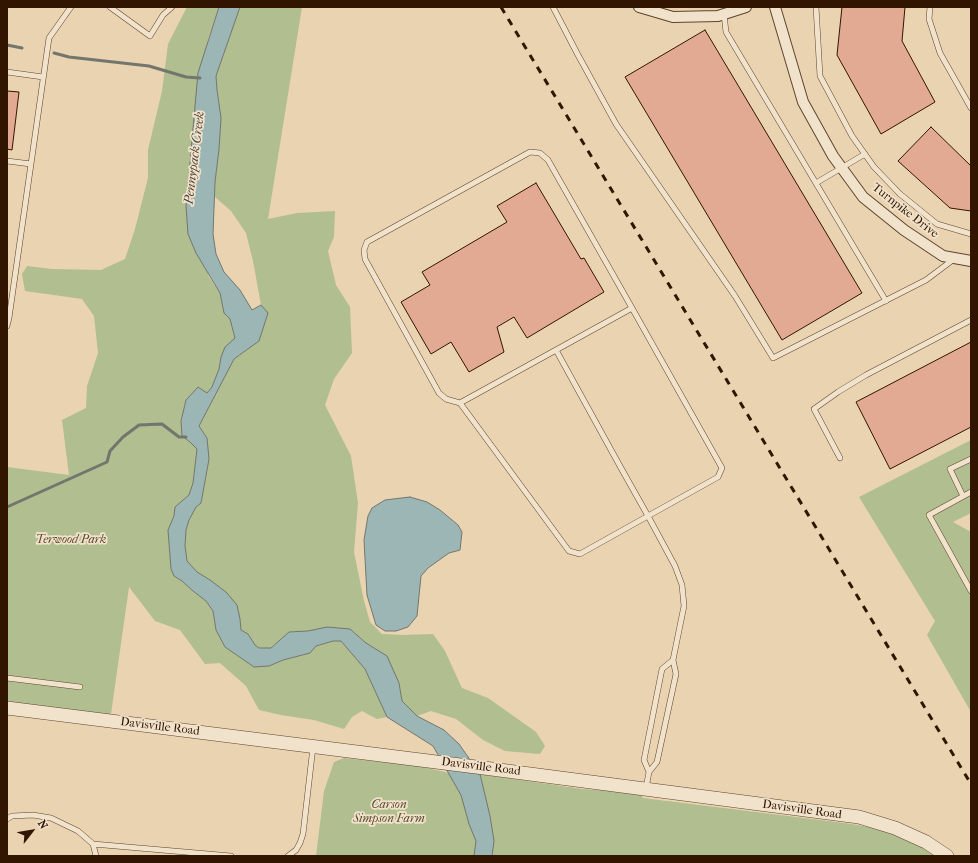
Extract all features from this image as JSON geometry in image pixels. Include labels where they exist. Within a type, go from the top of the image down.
[{"type":"street","points":[[642,8],[674,17],[718,16],[746,7]]},
{"type":"street","name":"Turnpike Drive","points":[[776,7],[804,102],[833,156],[863,197],[904,230],[944,256],[971,261]]},
{"type":"street","name":"Davisville Road","points":[[7,708],[646,788],[859,817],[895,828],[926,842],[947,856]]},
{"type":"lane","points":[[7,326],[49,38],[71,7]]},
{"type":"lane","points":[[110,7],[150,36],[163,16],[172,7]]},
{"type":"lane","points":[[554,7],[578,55],[616,124],[734,296],[773,358],[926,280],[955,258]]},
{"type":"lane","points":[[816,7],[820,76],[852,136],[864,154],[874,167],[900,194],[937,224],[971,234]]},
{"type":"lane","points":[[930,7],[929,19],[940,53],[971,108]]},
{"type":"lane","points":[[724,14],[726,32],[886,300]]},
{"type":"lane","points":[[7,72],[44,77]]},
{"type":"lane","points":[[530,152],[540,153],[548,160],[632,308],[722,468],[718,477],[580,554],[569,551],[460,403],[446,399],[440,393],[365,259],[364,250],[367,242],[530,152]]},
{"type":"lane","points":[[816,183],[864,154]]},
{"type":"lane","points":[[7,161],[31,164]]},
{"type":"lane","points":[[460,403],[632,308]]},
{"type":"lane","points":[[840,458],[814,409],[866,374],[971,320]]},
{"type":"lane","points":[[556,350],[675,566],[682,585],[684,606],[673,660],[676,674],[658,762],[649,772],[646,788]]},
{"type":"lane","points":[[964,496],[950,469],[971,459]]},
{"type":"lane","points":[[971,492],[929,515],[971,591]]},
{"type":"lane","points":[[649,772],[644,760],[662,669],[673,660]]},
{"type":"lane","points":[[7,678],[80,687]]},
{"type":"lane","points":[[288,856],[296,850],[303,834],[313,746]]},
{"type":"lane","points":[[7,820],[12,816],[32,815],[51,818],[78,830],[93,844],[96,856]]},
{"type":"lane","points":[[93,844],[231,856]]},
{"type":"green space","name":"Terwood Park","points":[[187,7],[219,7],[208,39],[196,105],[186,206],[209,277],[220,293],[224,313],[230,319],[235,338],[221,357],[219,369],[212,387],[207,393],[198,387],[186,400],[181,421],[182,436],[197,449],[193,483],[189,495],[175,507],[174,516],[168,530],[171,569],[174,576],[206,601],[213,611],[216,630],[225,647],[254,667],[269,666],[283,660],[309,653],[315,646],[333,641],[341,641],[365,669],[387,717],[377,719],[362,711],[352,717],[344,729],[314,720],[259,710],[246,686],[220,663],[205,664],[180,630],[155,621],[129,587],[110,721],[7,705],[7,467],[69,475],[62,420],[86,408],[87,386],[98,353],[94,316],[82,299],[25,291],[22,274],[27,266],[52,269],[101,270],[125,259],[135,229],[148,178],[148,150],[162,91],[168,44]]},
{"type":"green space","points":[[240,7],[302,7],[268,219],[297,213],[335,211],[334,237],[328,251],[336,285],[350,307],[352,353],[334,379],[325,405],[351,456],[358,503],[354,552],[370,622],[382,634],[433,634],[445,651],[462,688],[488,698],[536,732],[545,746],[540,754],[505,751],[483,740],[456,719],[431,711],[417,716],[402,701],[399,683],[366,643],[350,629],[289,632],[271,648],[259,648],[255,645],[248,634],[241,630],[240,619],[210,580],[197,572],[187,562],[185,546],[186,530],[189,520],[196,507],[201,503],[209,459],[207,438],[199,426],[229,367],[234,359],[247,350],[268,314],[261,305],[246,233],[231,211],[215,197],[221,118],[216,76]]},
{"type":"green space","points":[[971,440],[971,513],[953,522],[971,532],[971,712],[927,635],[935,621],[859,497]]},
{"type":"green space","name":"Carson Simpson Farm","points":[[344,758],[419,766],[450,774],[481,777],[480,774],[582,789],[630,792],[641,795],[643,798],[852,824],[884,830],[916,842],[937,856],[316,856],[324,791],[334,762]]},
{"type":"water","name":"Pennypack Creek","points":[[219,7],[240,7],[216,76],[221,118],[215,182],[213,234],[216,254],[224,272],[240,290],[252,310],[261,305],[268,313],[259,341],[234,359],[199,426],[207,438],[209,459],[201,503],[196,507],[189,520],[186,530],[185,546],[187,561],[197,572],[226,592],[237,605],[241,630],[248,634],[255,645],[259,648],[271,648],[289,632],[308,631],[327,627],[350,629],[366,643],[387,656],[399,683],[402,701],[417,716],[444,730],[459,744],[480,774],[494,841],[492,856],[474,856],[476,841],[469,824],[461,795],[433,746],[387,717],[365,669],[341,641],[333,641],[316,646],[310,653],[283,660],[269,666],[254,667],[225,647],[216,630],[213,611],[206,601],[174,576],[171,569],[168,530],[174,516],[175,507],[189,495],[193,483],[197,449],[182,436],[181,421],[186,400],[198,387],[207,393],[212,387],[225,347],[235,338],[230,319],[224,313],[220,293],[196,253],[188,234],[186,206],[198,73]]},
{"type":"water","points":[[410,497],[427,502],[440,510],[458,525],[462,532],[460,550],[449,553],[428,568],[421,576],[417,616],[408,627],[396,631],[385,631],[376,625],[367,595],[364,540],[368,516],[372,508],[385,500]]},
{"type":"building","points":[[842,7],[905,7],[902,41],[935,102],[881,134],[837,55]]},
{"type":"building","points":[[705,30],[862,293],[782,340],[625,77]]},
{"type":"building","points":[[7,91],[19,92],[12,150],[7,149]]},
{"type":"building","points":[[931,127],[971,166],[971,211],[950,208],[898,161]]},
{"type":"building","points":[[536,183],[581,259],[584,258],[604,292],[527,338],[514,317],[497,327],[504,352],[469,372],[451,342],[431,354],[401,302],[430,285],[422,272],[507,222],[497,206]]},
{"type":"building","points":[[971,342],[971,427],[890,469],[856,402]]},
{"type":"waterway","points":[[7,45],[22,48]]},
{"type":"waterway","points":[[54,53],[69,57],[149,66],[186,77],[200,78]]},
{"type":"waterway","points":[[7,507],[107,462],[110,451],[123,437],[139,425],[162,424],[179,437],[186,437]]},
{"type":"railway","points":[[501,7],[971,784]]}]
